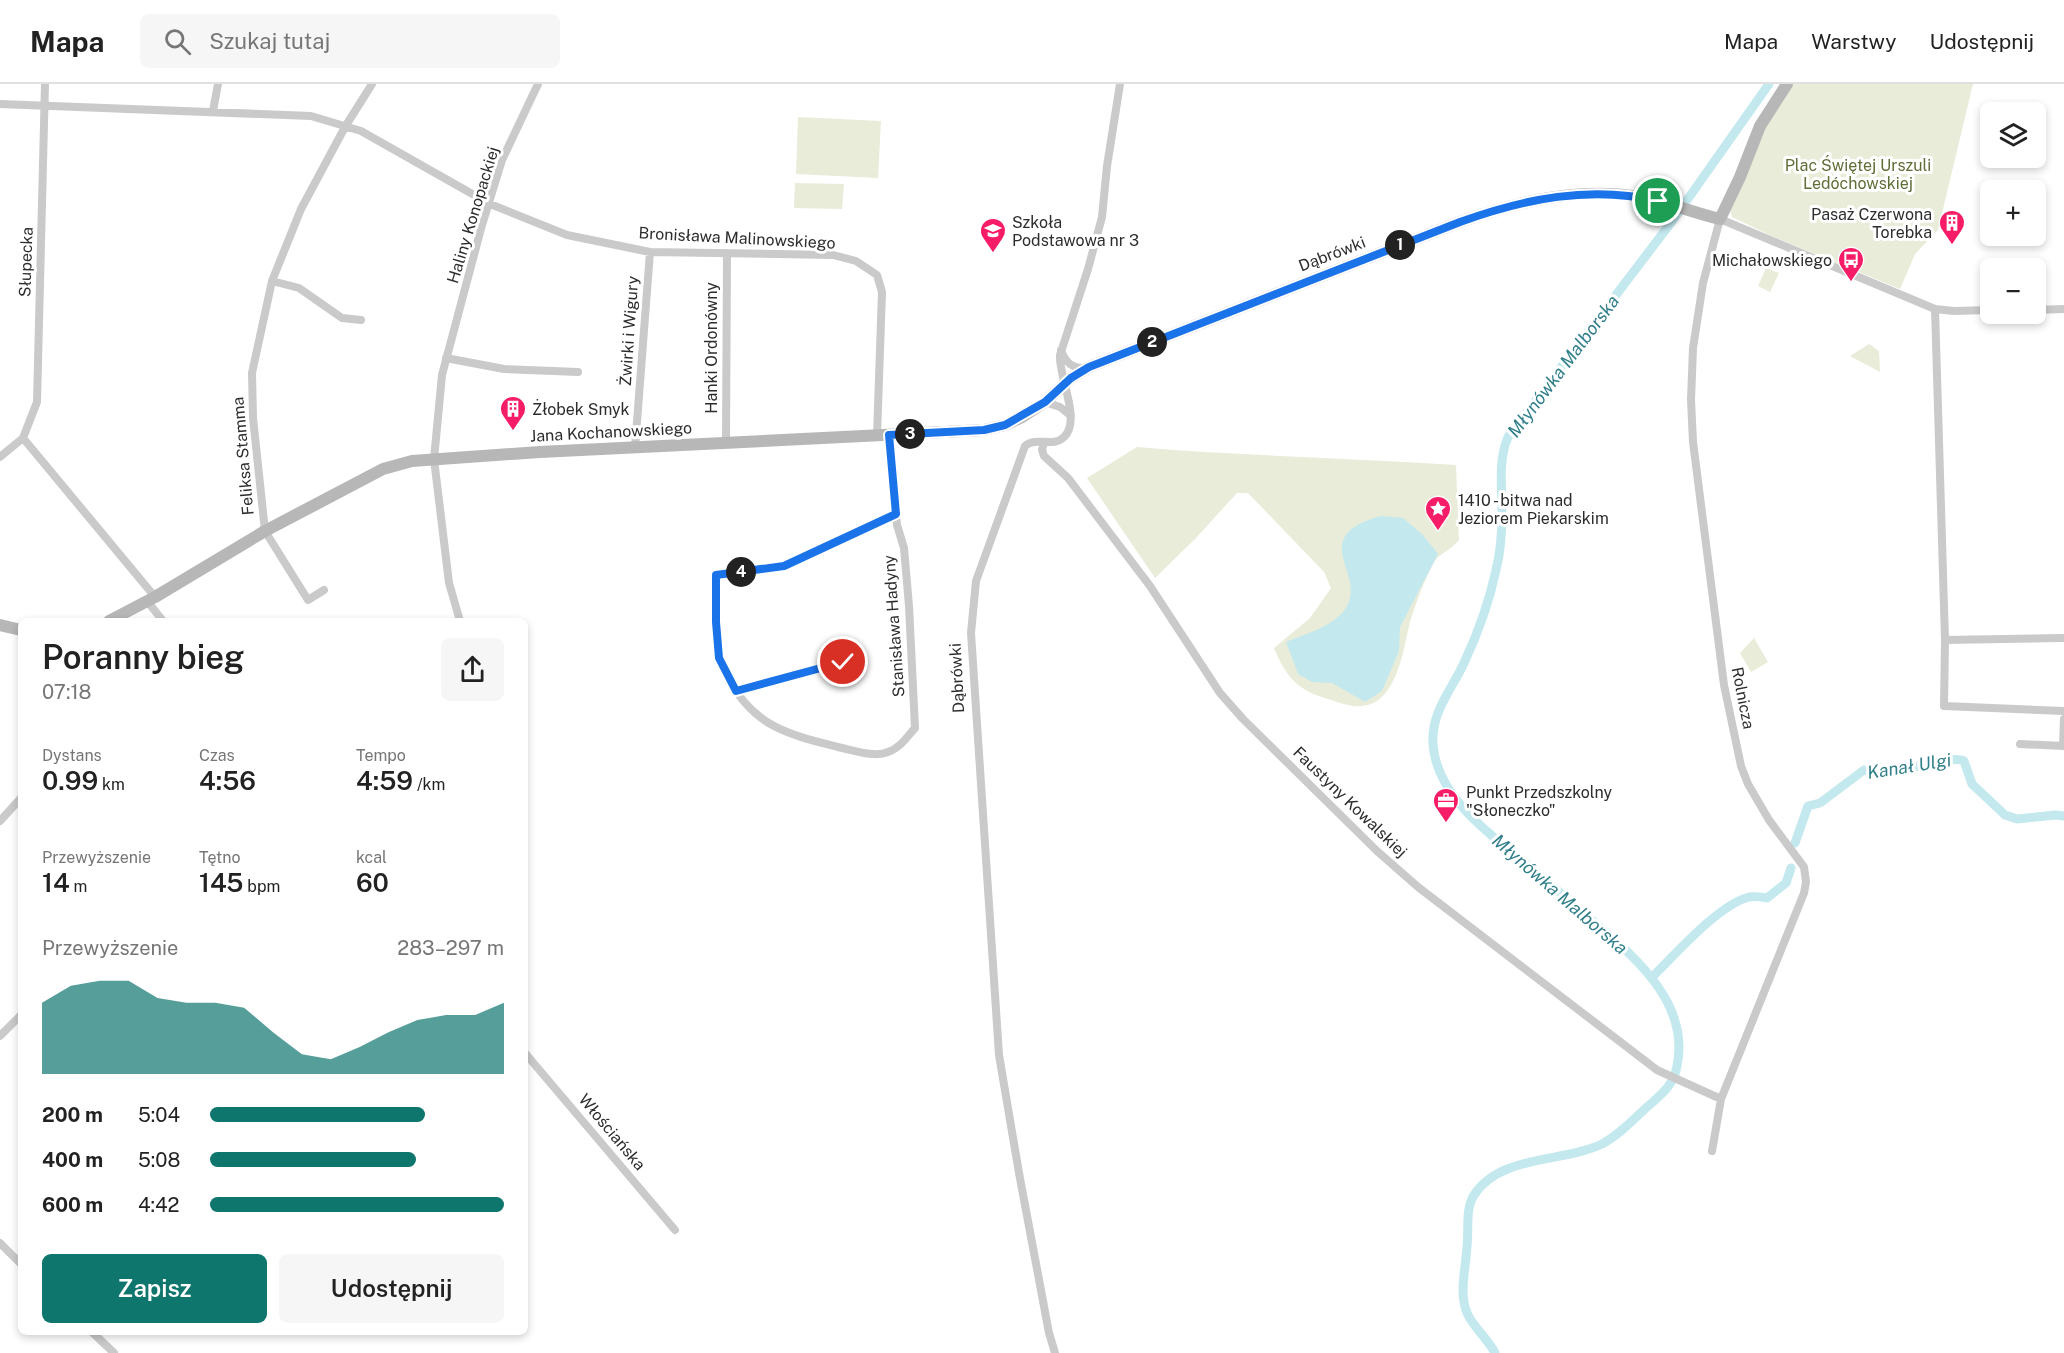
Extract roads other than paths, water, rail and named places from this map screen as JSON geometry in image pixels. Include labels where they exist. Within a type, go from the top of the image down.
[{"type":"street","name":"Słupecka","points":[[0,457],[23,438],[37,402],[45,84]]},
{"type":"street","points":[[213,111],[218,84]]},
{"type":"street","name":"Feliksa Stamma","points":[[324,590],[308,600],[265,531],[253,418],[252,373],[272,281],[301,209],[345,127],[372,84]]},
{"type":"street","name":"Haliny Konopackiej","points":[[459,618],[449,583],[434,459],[442,375],[502,160],[538,84]]},
{"type":"street","points":[[1044,443],[1058,441],[1065,437],[1070,428],[1065,384],[1060,367],[1061,350],[1088,269],[1102,217],[1107,166],[1120,84]]},
{"type":"street","points":[[1787,84],[1760,126],[1720,219],[1935,309],[1980,310]]},
{"type":"street","name":"Bronisława Malinowskiego","points":[[0,104],[302,114],[361,131],[490,204],[567,235],[650,252],[833,255],[856,261],[877,275],[882,292],[879,346]]},
{"type":"street","name":"Dąbrówki","points":[[1045,402],[1089,367],[1460,222],[1508,206],[1564,196],[1604,194],[1645,198],[1720,219]]},
{"type":"street","name":"Rolnicza","points":[[1712,1150],[1721,1099],[1804,893],[1806,882],[1804,867],[1768,820],[1748,784],[1741,766],[1724,685],[1693,442],[1691,400],[1696,326],[1703,284],[1720,219]]},
{"type":"street","name":"Żwirki i Wigury","points":[[634,448],[650,252]]},
{"type":"street","name":"Hanki Ordonówny","points":[[726,442],[727,253]]},
{"type":"street","points":[[272,281],[299,288],[342,318],[361,320]]},
{"type":"street","points":[[1935,309],[1945,640],[1944,706],[2064,711]]},
{"type":"street","points":[[2046,310],[2064,309]]},
{"type":"street","name":"Stanisława Hadyny","points":[[736,691],[746,704],[775,728],[796,736],[871,753],[886,753],[896,749],[915,728],[914,666],[904,548],[897,525],[883,435],[879,346]]},
{"type":"street","points":[[1061,350],[1071,365],[1081,368],[1089,367]]},
{"type":"street","points":[[447,358],[504,369],[578,372]]},
{"type":"street","points":[[1045,402],[1060,407],[1070,415]]},
{"type":"street","name":"Jana Kochanowskiego","points":[[116,618],[265,531],[383,470],[412,461],[540,452],[975,430],[1005,425],[1045,402]]},
{"type":"street","points":[[23,438],[151,599],[161,618]]},
{"type":"street","name":"Dąbrówki","points":[[1044,443],[1030,441],[1023,449],[976,581],[970,633],[999,1055],[1049,1333],[1055,1353]]},
{"type":"street","name":"Faustyny Kowalskiej","points":[[1044,443],[1042,450],[1044,456],[1068,478],[1150,586],[1220,693],[1243,719],[1377,851],[1419,887],[1666,1075],[1721,1099]]},
{"type":"street","points":[[843,662],[736,691],[719,658],[716,575],[784,566],[896,514]]},
{"type":"street","points":[[0,626],[18,629]]},
{"type":"street","points":[[1945,640],[2064,638]]},
{"type":"street","points":[[2020,744],[2063,746],[2064,719]]},
{"type":"street","points":[[0,820],[18,801]]},
{"type":"street","points":[[0,1036],[18,1018]]},
{"type":"street","name":"Włościańska","points":[[528,1057],[675,1230]]},
{"type":"street","points":[[0,1243],[18,1261]]},
{"type":"street","points":[[95,1335],[114,1353]]},
{"type":"water","points":[[1380,516],[1403,518],[1423,535],[1438,554],[1400,627],[1399,651],[1382,691],[1365,702],[1332,683],[1312,682],[1298,674],[1286,642],[1324,626],[1343,612],[1350,598],[1350,585],[1342,547],[1346,536],[1357,525]]},
{"type":"waterway","name":"Młynówka Malborska","points":[[1495,1353],[1468,1315],[1463,1299],[1468,1213],[1474,1195],[1500,1172],[1533,1161],[1586,1150],[1614,1136],[1670,1084],[1677,1066],[1679,1042],[1675,1019],[1665,998],[1637,961],[1531,867],[1494,838],[1453,795],[1436,762],[1433,744],[1435,722],[1474,640],[1493,582],[1499,556],[1502,464],[1508,437],[1673,220],[1769,84]]},
{"type":"waterway","name":"Kanał Ulgi","points":[[1795,843],[1808,806],[1820,803],[1864,770],[1893,772],[1950,760],[1964,761],[1972,784],[2005,815],[2017,819],[2064,816]]},
{"type":"waterway","name":"Kanał Ulgi","points":[[1652,977],[1697,932],[1724,910],[1749,897],[1767,898],[1786,883],[1791,868]]},
{"type":"place","name":"Pasaż Czerwona Torebka","points":[[1952,246]]},
{"type":"place","name":"Szkoła Podstawowa nr 3","points":[[993,254]]},
{"type":"place","name":"Michałowskiego","points":[[1851,283]]},
{"type":"place","name":"Żłobek Smyk","points":[[513,432]]},
{"type":"place","name":"1410 - bitwa nad Jeziorem Piekarskim","points":[[1438,532]]},
{"type":"place","name":"Punkt Przedszkolny \"Słoneczko\"","points":[[1446,824]]},
{"type":"park label","name":"Plac Świętej Urszuli Ledóchowskiej","points":[[1858,174]]}]
